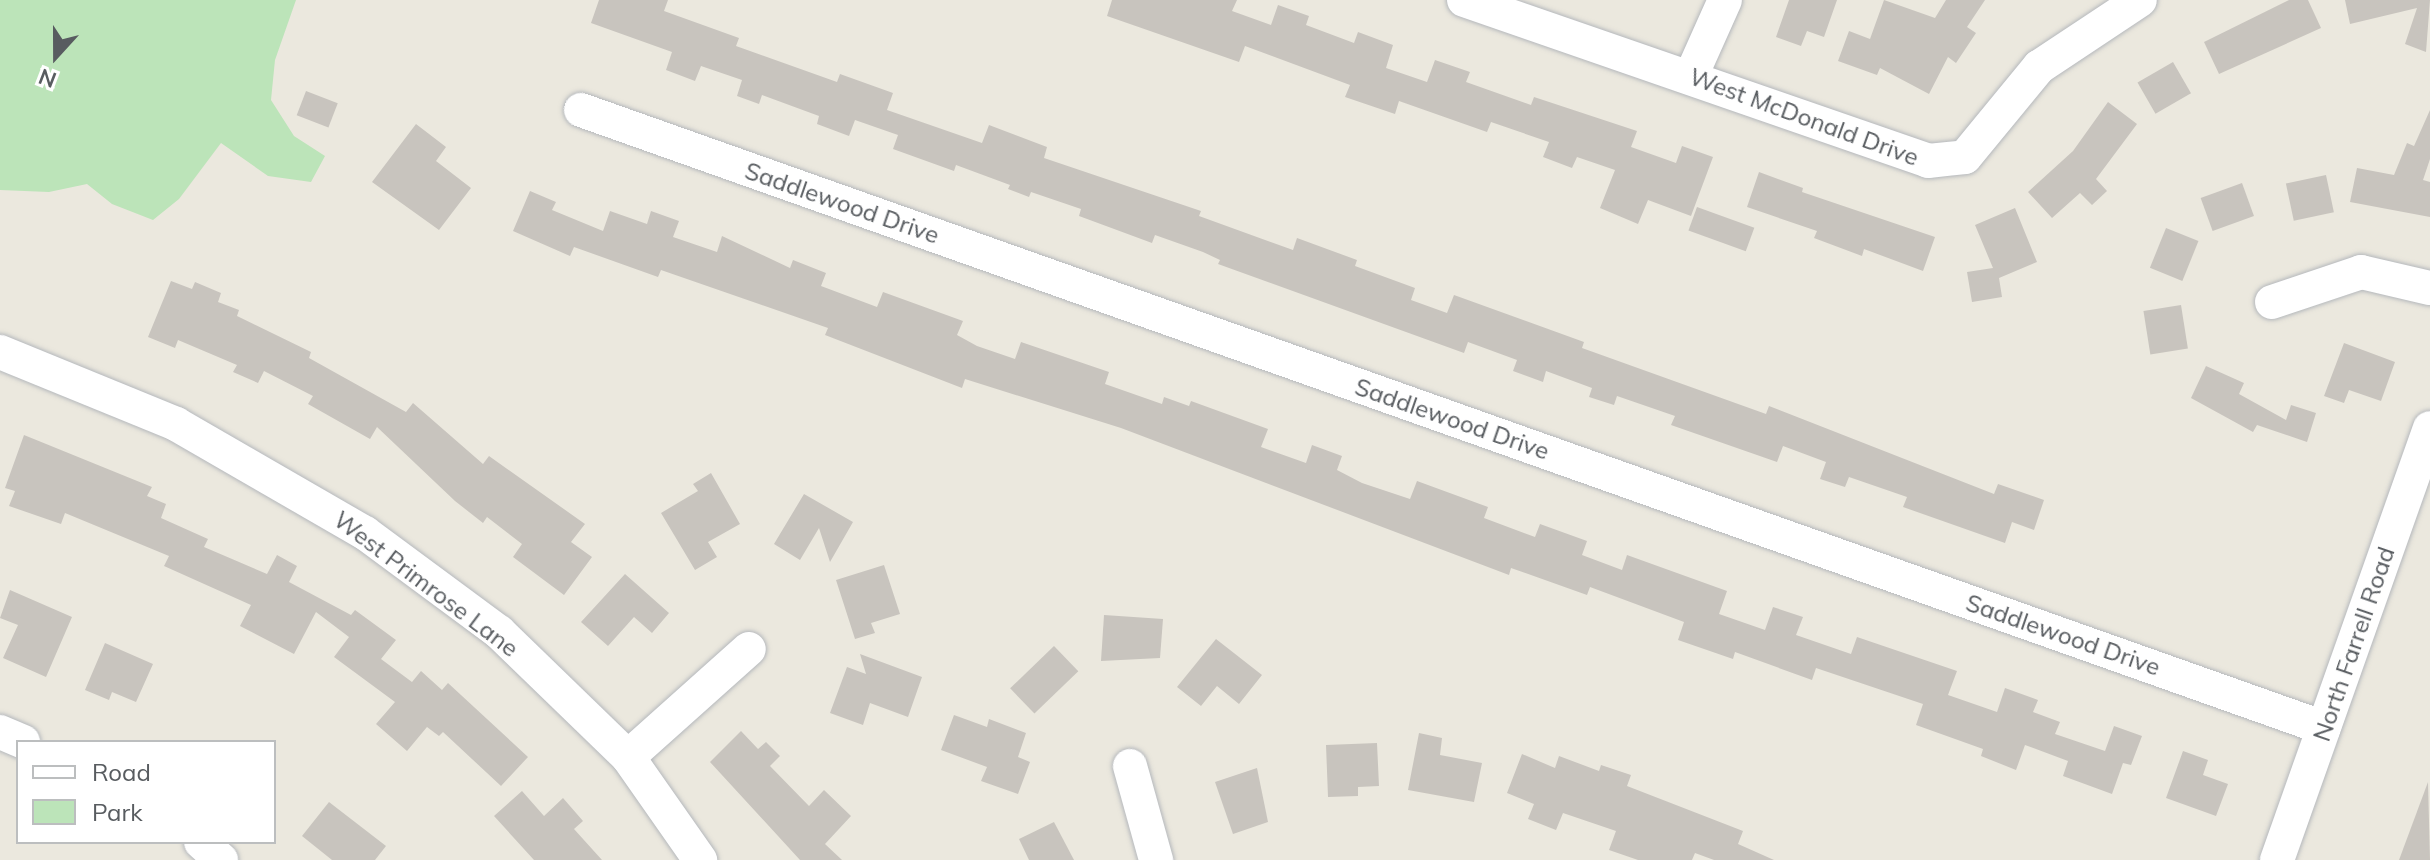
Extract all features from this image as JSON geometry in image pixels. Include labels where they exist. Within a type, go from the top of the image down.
[{"type":"street","name":"West McDonald Drive","points":[[1464,0],[1691,76],[1928,161],[1965,157],[2039,67],[2140,0]]},
{"type":"street","points":[[1691,76],[1725,0]]},
{"type":"street","name":"Saddlewood Drive","points":[[581,110],[2324,728]]},
{"type":"street","points":[[2272,302],[2361,272],[2430,288]]},
{"type":"street","name":"West Primrose Lane","points":[[0,352],[176,424],[365,533],[499,632],[628,757],[700,860]]},
{"type":"street","name":"North Farrell Road","points":[[2277,860],[2430,428]]},
{"type":"street","points":[[628,757],[749,649]]},
{"type":"street","points":[[0,732],[18,740]]},
{"type":"street","points":[[1130,766],[1156,860]]},
{"type":"street","points":[[203,844],[221,860]]},
{"type":"green space","points":[[0,0],[296,0],[275,60],[271,100],[294,136],[325,156],[311,182],[268,176],[221,143],[179,199],[153,220],[112,204],[87,184],[49,192],[0,190]]},
{"type":"building","points":[[599,0],[668,0],[664,11],[739,38],[736,46],[837,82],[840,74],[893,93],[887,110],[982,143],[989,125],[1047,147],[1044,158],[1201,211],[1199,216],[1293,250],[1297,238],[1357,260],[1355,266],[1415,288],[1411,300],[1447,313],[1454,295],[1584,342],[1582,348],[1766,414],[1769,406],[1994,494],[1998,484],[2044,500],[2034,530],[2012,522],[2005,543],[1903,507],[1907,497],[1849,477],[1845,487],[1820,479],[1826,462],[1783,446],[1777,462],[1671,425],[1675,416],[1617,396],[1614,405],[1589,397],[1592,388],[1546,371],[1543,382],[1513,371],[1517,360],[1468,342],[1464,353],[1218,264],[1220,260],[1203,252],[1155,235],[1152,243],[1079,216],[1081,209],[1031,192],[1029,197],[1008,189],[1010,185],[956,165],[954,171],[893,149],[898,135],[855,120],[849,136],[817,124],[819,116],[762,95],[759,104],[737,96],[742,80],[701,66],[695,81],[666,70],[672,52],[591,23]]},
{"type":"building","points":[[1112,0],[1237,0],[1232,11],[1271,25],[1278,5],[1309,16],[1306,25],[1354,43],[1358,32],[1393,45],[1386,68],[1427,82],[1435,60],[1470,72],[1466,82],[1531,105],[1534,97],[1637,131],[1631,147],[1676,163],[1682,146],[1713,157],[1691,216],[1648,200],[1638,224],[1600,208],[1615,170],[1577,157],[1572,168],[1543,157],[1549,142],[1491,122],[1487,132],[1399,101],[1395,114],[1345,97],[1350,85],[1245,46],[1239,62],[1107,16]]},
{"type":"building","points":[[1789,0],[1837,0],[1824,37],[1807,31],[1801,46],[1776,37]]},
{"type":"building","points":[[1884,0],[1935,18],[1946,0],[1985,0],[1967,27],[1976,33],[1956,63],[1948,57],[1929,94],[1880,68],[1877,75],[1838,61],[1849,31],[1870,39]]},
{"type":"building","points":[[2289,0],[2308,0],[2321,28],[2219,74],[2204,42]]},
{"type":"building","points":[[2345,0],[2430,0],[2426,52],[2405,44],[2417,8],[2350,24]]},
{"type":"building","points":[[2173,62],[2191,93],[2155,114],[2137,82]]},
{"type":"building","points":[[306,91],[338,103],[328,127],[297,115]]},
{"type":"building","points":[[2108,102],[2137,124],[2096,179],[2107,191],[2092,205],[2080,193],[2052,218],[2028,192],[2073,151]]},
{"type":"building","points":[[2430,110],[2430,159],[2423,180],[2430,182],[2430,217],[2350,202],[2357,168],[2394,175],[2407,143],[2414,146]]},
{"type":"building","points":[[416,124],[446,147],[436,161],[471,188],[439,230],[372,182]]},
{"type":"building","points":[[1759,172],[1803,188],[1802,192],[1935,237],[1923,271],[1864,249],[1862,256],[1814,238],[1817,231],[1747,207]]},
{"type":"building","points":[[2326,175],[2334,212],[2294,221],[2286,184]]},
{"type":"building","points":[[2242,183],[2254,216],[2213,231],[2201,198]]},
{"type":"building","points":[[530,191],[556,202],[552,210],[603,231],[610,211],[647,224],[651,211],[679,221],[673,237],[717,252],[722,236],[790,268],[793,260],[826,273],[821,286],[877,307],[883,292],[963,321],[957,335],[977,346],[1015,359],[1021,342],[1109,372],[1105,384],[1162,404],[1164,397],[1189,406],[1191,401],[1268,429],[1261,447],[1306,463],[1312,445],[1342,456],[1337,470],[1362,483],[1410,499],[1417,481],[1488,507],[1484,518],[1535,537],[1540,524],[1587,541],[1582,555],[1622,570],[1627,555],[1727,591],[1719,614],[1765,630],[1773,607],[1803,617],[1796,635],[1851,654],[1857,637],[1957,671],[1948,695],[1997,712],[2005,688],[2038,700],[2033,712],[2060,722],[2055,734],[2105,751],[2114,726],[2142,736],[2131,765],[2123,763],[2112,794],[2063,776],[2068,761],[2025,745],[2016,770],[1981,756],[1983,749],[1916,725],[1923,704],[1816,668],[1812,680],[1735,652],[1733,659],[1678,640],[1684,622],[1590,587],[1587,595],[1511,568],[1509,575],[1121,428],[965,379],[962,388],[825,335],[828,328],[661,270],[658,277],[574,247],[570,256],[513,231]]},
{"type":"building","points":[[1697,207],[1754,228],[1746,251],[1688,230]]},
{"type":"building","points":[[2015,208],[2037,262],[1999,278],[2002,297],[1972,302],[1967,272],[1993,268],[1975,225]]},
{"type":"building","points":[[2166,228],[2198,241],[2182,281],[2150,268]]},
{"type":"building","points":[[171,281],[192,289],[195,282],[221,293],[218,302],[239,310],[237,316],[311,352],[309,358],[406,412],[413,403],[483,464],[489,456],[585,524],[571,542],[592,557],[564,595],[513,557],[522,544],[487,517],[483,523],[455,501],[377,427],[370,439],[308,404],[313,396],[264,371],[258,383],[233,372],[237,365],[178,340],[175,348],[148,337]]},
{"type":"building","points":[[2181,305],[2188,348],[2150,354],[2143,311]]},
{"type":"building","points":[[2344,343],[2395,362],[2381,401],[2349,390],[2344,403],[2324,396]]},
{"type":"building","points":[[2206,366],[2244,383],[2239,394],[2286,420],[2291,405],[2316,413],[2307,442],[2257,425],[2253,432],[2191,398]]},
{"type":"building","points":[[24,435],[152,487],[147,496],[166,504],[161,518],[208,539],[204,547],[267,574],[277,555],[297,566],[289,582],[351,615],[355,610],[396,640],[381,659],[412,682],[421,671],[442,690],[448,683],[528,757],[501,786],[443,732],[439,736],[427,727],[407,751],[376,724],[395,702],[334,657],[349,637],[316,612],[294,654],[240,626],[251,605],[164,566],[169,556],[65,513],[61,524],[9,506],[15,491],[5,488]]},
{"type":"building","points":[[711,473],[740,524],[708,542],[717,557],[695,570],[661,513],[698,491],[693,484]]},
{"type":"building","points":[[804,494],[853,522],[830,562],[819,528],[800,560],[774,544]]},
{"type":"building","points":[[884,565],[900,614],[871,623],[875,633],[855,639],[836,580]]},
{"type":"building","points":[[625,574],[669,613],[652,633],[634,617],[608,646],[581,622]]},
{"type":"building","points":[[10,590],[72,617],[46,677],[3,658],[18,625],[0,618]]},
{"type":"building","points":[[1104,615],[1163,619],[1160,658],[1101,661]]},
{"type":"building","points":[[1216,639],[1262,675],[1239,704],[1217,686],[1201,706],[1177,687]]},
{"type":"building","points":[[105,643],[153,664],[136,702],[112,692],[109,700],[85,690]]},
{"type":"building","points":[[1054,646],[1078,671],[1034,714],[1010,688]]},
{"type":"building","points":[[860,654],[922,677],[908,717],[870,703],[863,725],[830,713],[847,667],[866,674]]},
{"type":"building","points":[[954,715],[987,727],[989,719],[1026,733],[1018,757],[1030,762],[1018,794],[981,781],[987,767],[941,750]]},
{"type":"building","points":[[741,731],[758,749],[766,742],[780,756],[770,766],[809,806],[824,790],[851,816],[825,844],[842,860],[800,860],[710,762]]},
{"type":"building","points":[[1419,733],[1442,738],[1440,755],[1482,763],[1474,802],[1408,790]]},
{"type":"building","points":[[1377,743],[1379,786],[1358,787],[1358,796],[1328,797],[1326,745]]},
{"type":"building","points":[[2183,751],[2208,760],[2203,775],[2228,784],[2216,816],[2166,798]]},
{"type":"building","points":[[1522,754],[1555,768],[1559,756],[1599,771],[1601,765],[1631,775],[1627,786],[1743,831],[1738,844],[1774,860],[1714,860],[1695,853],[1692,860],[1638,860],[1609,850],[1616,831],[1563,813],[1556,830],[1528,819],[1534,804],[1507,793]]},
{"type":"building","points":[[1257,768],[1268,822],[1233,834],[1215,782]]},
{"type":"building","points":[[2428,782],[2430,860],[2399,860]]},
{"type":"building","points":[[522,791],[544,816],[563,798],[583,821],[574,829],[602,860],[534,860],[494,816]]},
{"type":"building","points":[[329,802],[386,846],[375,860],[332,860],[302,836]]},
{"type":"building","points":[[1054,822],[1074,860],[1029,860],[1019,839]]}]
